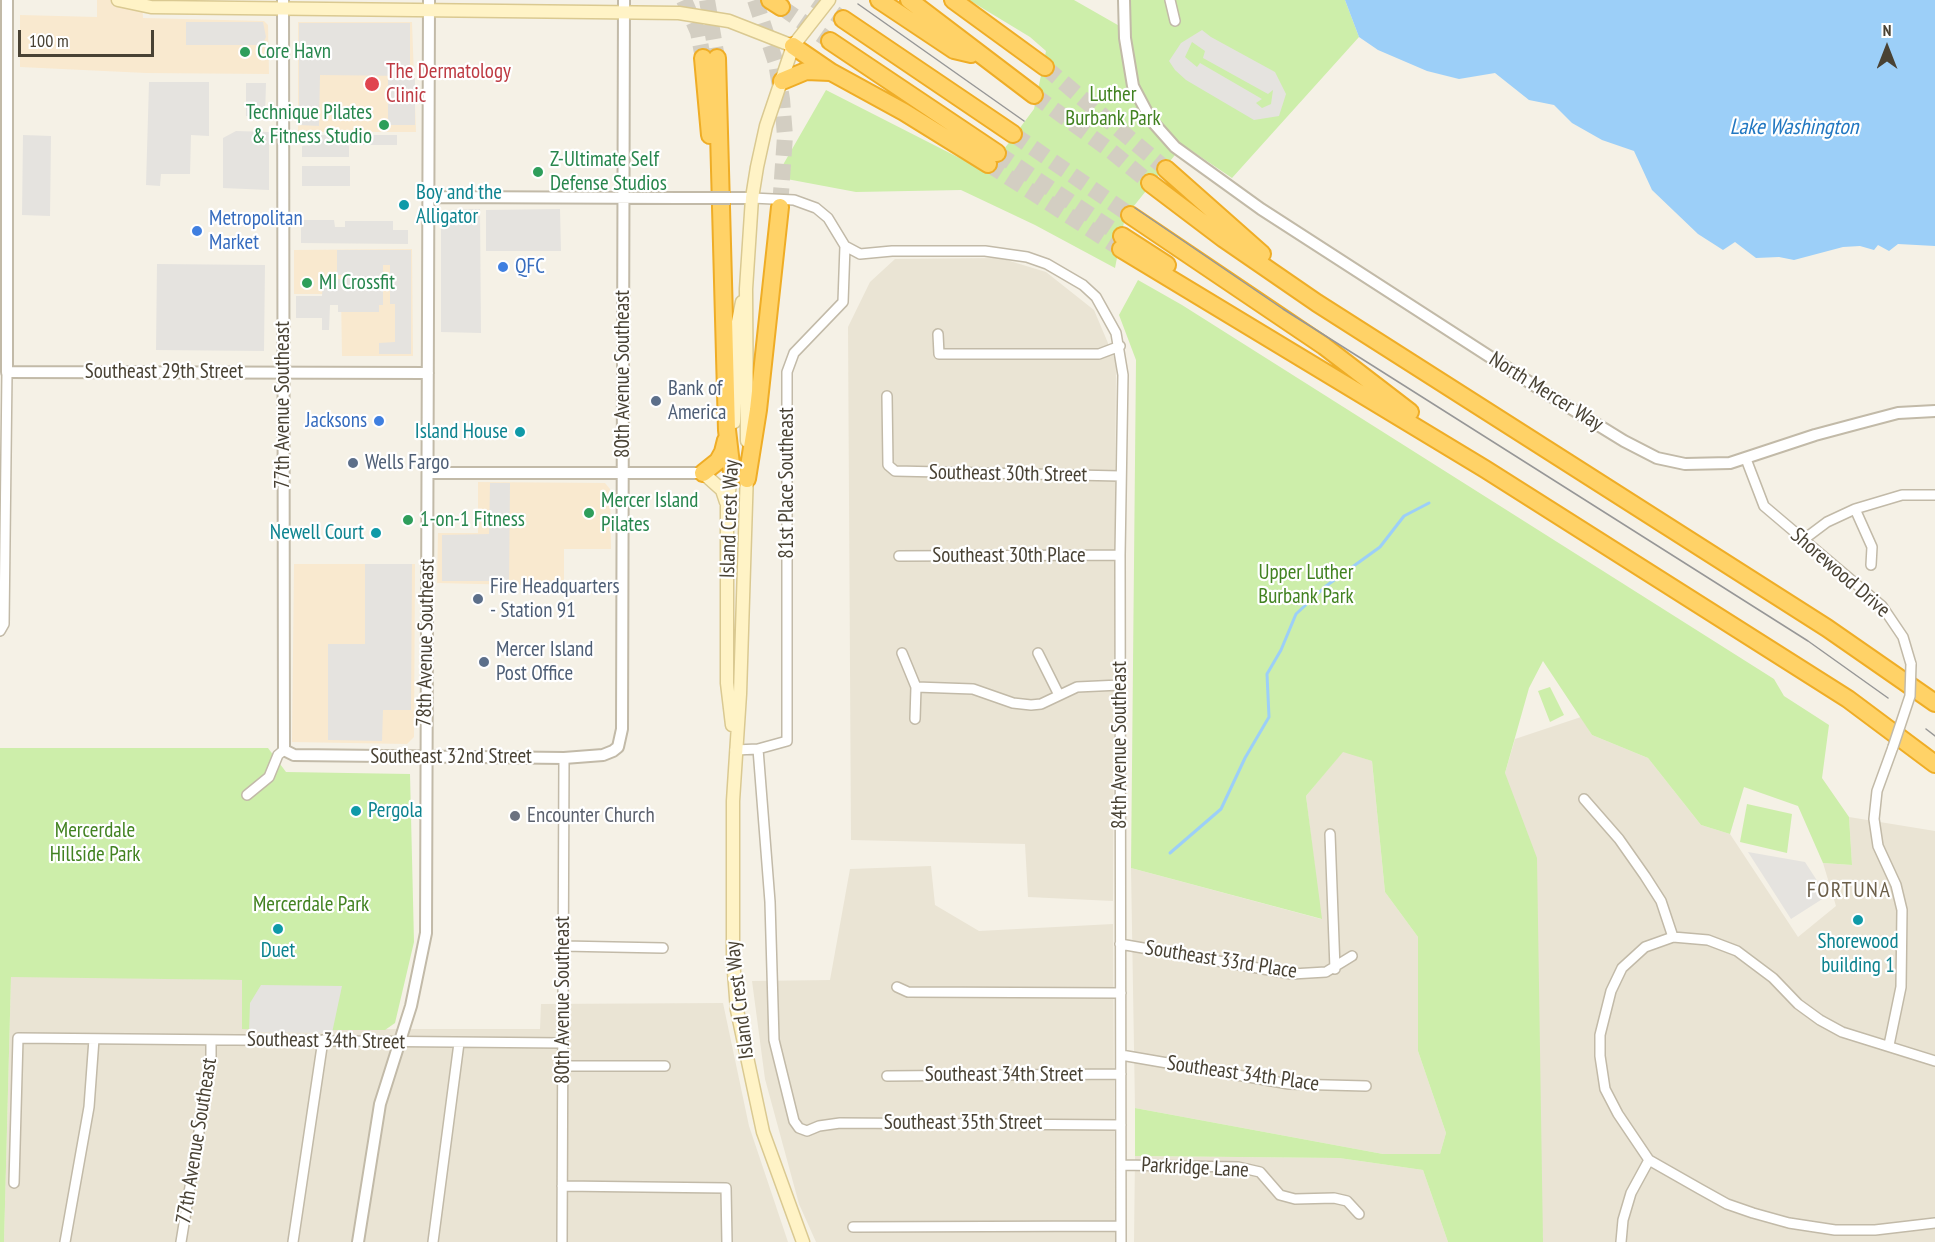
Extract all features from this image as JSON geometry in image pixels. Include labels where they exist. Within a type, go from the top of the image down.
[{"type":"highway","points":[[879,0],[954,50],[978,55]]},
{"type":"highway","points":[[909,0],[978,55],[1034,95]]},
{"type":"highway","points":[[953,0],[1045,67]]},
{"type":"highway","points":[[843,19],[1013,134]]},
{"type":"highway","points":[[793,46],[831,72],[993,159],[830,41]]},
{"type":"highway","points":[[703,473],[718,461],[723,452],[727,430],[724,301],[710,58]]},
{"type":"highway","points":[[782,81],[806,71],[831,72]]},
{"type":"highway","points":[[1166,169],[1317,303]]},
{"type":"highway","points":[[1150,183],[1224,239],[1317,303],[1827,628],[1935,703]]},
{"type":"highway","points":[[739,476],[758,410],[780,207]]},
{"type":"highway","points":[[1130,215],[1324,346],[1485,469]]},
{"type":"highway","points":[[1121,242],[1208,304],[1340,380],[1485,469],[1848,699],[1935,764]]},
{"type":"highway","points":[[727,430],[739,476]]},
{"type":"main road","points":[[118,0],[152,7],[283,4],[624,5],[712,17],[752,29],[793,46],[829,0]]},
{"type":"main road","name":"Island Crest Way","points":[[793,46],[766,126],[752,198],[739,476],[740,694],[735,750],[732,914],[737,1010],[763,1131],[803,1242]]},
{"type":"main road","points":[[703,473],[722,490],[727,507]]},
{"type":"main road","name":"Island Crest Way","points":[[735,750],[727,683],[727,507],[739,476]]},
{"type":"street","name":"North Mercer Way","points":[[1124,0],[1126,49],[1133,86],[1140,104],[1161,133],[1198,165],[1269,214],[1624,441],[1657,458],[1685,464],[1711,466],[1746,459],[1815,435],[1898,413],[1935,411]]},
{"type":"street","points":[[1170,0],[1175,21]]},
{"type":"street","points":[[0,631],[4,624],[7,372],[4,166],[5,4]]},
{"type":"street","name":"77th Avenue Southeast","points":[[247,795],[269,777],[278,755],[284,750],[283,4]]},
{"type":"street","name":"78th Avenue Southeast","points":[[358,1242],[380,1104],[411,1006],[426,933],[429,5]]},
{"type":"street","name":"80th Avenue Southeast","points":[[618,747],[622,719],[624,5]]},
{"type":"street","points":[[428,197],[794,200],[816,208],[828,218],[845,246]]},
{"type":"street","name":"84th Avenue Southeast","points":[[845,246],[860,254],[892,251],[1001,252],[1027,257],[1063,271],[1096,297],[1110,318],[1120,346],[1123,375],[1120,476],[1122,1242]]},
{"type":"street","name":"81st Place Southeast","points":[[758,748],[787,741],[787,372],[794,352],[843,302],[845,246]]},
{"type":"street","points":[[938,334],[939,354],[1099,354],[1120,346]]},
{"type":"street","name":"Southeast 29th Street","points":[[7,372],[428,373]]},
{"type":"street","name":"Southeast 30th Street","points":[[887,396],[888,465],[895,471],[1120,476]]},
{"type":"street","name":"Shorewood Drive","points":[[1746,459],[1764,506],[1891,616],[1903,637],[1911,664],[1910,696],[1877,790],[1874,819],[1878,846],[1896,885],[1902,910],[1901,987],[1889,1045]]},
{"type":"street","points":[[428,473],[703,473]]},
{"type":"street","points":[[1803,540],[1827,522],[1855,509],[1902,495],[1935,495]]},
{"type":"street","points":[[1855,509],[1872,547],[1871,565]]},
{"type":"street","name":"Southeast 30th Place","points":[[899,556],[1120,555]]},
{"type":"street","points":[[902,653],[916,687],[915,719]]},
{"type":"street","points":[[1038,653],[1059,695]]},
{"type":"street","points":[[916,687],[973,689],[1013,703],[1031,705],[1041,704],[1085,685],[1120,685]]},
{"type":"street","name":"Southeast 32nd Street","points":[[284,750],[294,755],[564,758],[603,755],[618,747]]},
{"type":"street","points":[[735,750],[758,748]]},
{"type":"street","name":"Southeast 35th Street","points":[[758,748],[770,902],[774,1040],[795,1121],[799,1128],[807,1131],[819,1126],[840,1123],[1121,1125]]},
{"type":"street","name":"80th Avenue Southeast","points":[[562,1242],[564,758]]},
{"type":"street","points":[[1584,799],[1619,839],[1651,884],[1661,901],[1673,937]]},
{"type":"street","points":[[1330,834],[1335,969]]},
{"type":"street","points":[[1935,1061],[1842,1032],[1820,1020],[1798,1004],[1773,978],[1737,951],[1708,940],[1673,937],[1645,947],[1622,968],[1611,991],[1604,1018],[1600,1056],[1605,1089],[1618,1114],[1649,1160],[1727,1204],[1789,1223],[1855,1230],[1911,1228],[1935,1223]]},
{"type":"street","name":"Southeast 33rd Place","points":[[1120,944],[1292,975],[1326,972],[1335,969],[1352,956]]},
{"type":"street","points":[[563,946],[663,948]]},
{"type":"street","points":[[897,987],[908,992],[1121,993]]},
{"type":"street","name":"Southeast 34th Street","points":[[14,1182],[18,1038],[563,1043]]},
{"type":"street","points":[[65,1242],[89,1107],[94,1039]]},
{"type":"street","points":[[293,1242],[323,1040]]},
{"type":"street","name":"77th Avenue Southeast","points":[[181,1242],[211,1058],[211,1041]]},
{"type":"street","points":[[433,1242],[459,1043]]},
{"type":"street","name":"Southeast 34th Place","points":[[1121,1055],[1289,1084],[1366,1086]]},
{"type":"street","points":[[563,1066],[664,1066]]},
{"type":"street","name":"Southeast 34th Street","points":[[887,1076],[1121,1074]]},
{"type":"street","points":[[1621,1242],[1623,1220],[1631,1194],[1649,1160]]},
{"type":"street","name":"Parkridge Lane","points":[[1121,1165],[1238,1167],[1260,1172],[1280,1195],[1295,1198],[1334,1198],[1347,1201],[1359,1214]]},
{"type":"street","points":[[562,1186],[726,1188],[727,1242]]},
{"type":"street","points":[[853,1227],[1121,1226]]},
{"type":"shaded area","points":[[97,0],[142,0],[143,18],[264,21],[268,25],[269,74],[146,73],[20,67],[20,15],[97,17]]},
{"type":"shaded area","points":[[186,22],[263,22],[266,37],[262,45],[186,45]]},
{"type":"shaded area","points":[[298,22],[412,22],[416,132],[298,132]]},
{"type":"shaded area","points":[[299,23],[410,23],[410,76],[320,75],[319,126],[299,125]]},
{"type":"shaded area","points":[[1202,30],[1275,72],[1286,94],[1279,116],[1254,120],[1186,80],[1169,61],[1181,43]],"holes":[[[1192,42],[1205,51],[1203,58],[1268,94],[1273,90],[1271,104],[1262,108],[1256,103],[1262,99],[1200,63],[1197,67],[1185,57]]]},
{"type":"shaded area","points":[[388,78],[415,78],[415,125],[388,125]]},
{"type":"shaded area","points":[[149,82],[209,82],[209,136],[191,135],[190,174],[161,174],[160,186],[146,185]]},
{"type":"shaded area","points":[[246,83],[266,83],[265,117],[246,116]]},
{"type":"shaded area","points":[[236,131],[269,132],[269,190],[223,188],[223,138]]},
{"type":"shaded area","points":[[23,135],[51,136],[50,216],[22,215]]},
{"type":"shaded area","points":[[311,135],[397,135],[397,145],[349,145],[349,157],[302,157],[302,146],[311,145]]},
{"type":"shaded area","points":[[302,166],[350,166],[350,186],[302,186]]},
{"type":"shaded area","points":[[480,209],[481,333],[441,332],[441,215],[447,210]]},
{"type":"shaded area","points":[[560,209],[561,251],[486,251],[486,210]]},
{"type":"shaded area","points":[[301,220],[334,220],[335,227],[345,227],[345,221],[393,221],[393,230],[408,230],[408,244],[301,243]]},
{"type":"shaded area","points":[[412,249],[413,356],[342,356],[341,294],[294,294],[294,250]]},
{"type":"shaded area","points":[[337,250],[411,250],[411,354],[379,354],[379,343],[395,342],[395,304],[390,304],[390,265],[383,265],[383,305],[379,305],[379,312],[338,312],[338,305],[330,305],[329,330],[322,330],[322,318],[296,318],[296,296],[322,296],[323,279],[344,279],[344,275],[337,275]]},
{"type":"shaded area","points":[[1000,258],[1046,272],[1094,310],[1116,362],[1113,901],[1028,897],[1025,844],[851,840],[848,327],[870,282],[895,259]]},
{"type":"shaded area","points":[[157,264],[265,265],[264,351],[156,350]]},
{"type":"shaded area","points":[[478,482],[605,483],[610,489],[611,549],[564,549],[564,586],[437,583],[438,533],[478,533]]},
{"type":"shaded area","points":[[490,483],[510,483],[509,581],[442,581],[442,535],[489,534]]},
{"type":"shaded area","points":[[294,564],[415,564],[414,737],[407,744],[292,742]]},
{"type":"shaded area","points":[[365,564],[412,564],[411,710],[383,710],[382,741],[328,740],[328,644],[365,644]]},
{"type":"shaded area","points":[[1581,717],[1592,735],[1648,758],[1701,825],[1730,834],[1798,937],[1836,906],[1823,863],[1852,865],[1849,817],[1935,831],[1935,1242],[1543,1242],[1505,773],[1515,739]]},
{"type":"shaded area","points":[[1343,751],[1372,761],[1385,892],[1418,937],[1418,1051],[1446,1133],[1440,1154],[1383,1154],[1135,1108],[1131,868],[1321,919],[1306,796]]},
{"type":"shaded area","points":[[1748,852],[1805,862],[1827,896],[1791,919]]},
{"type":"shaded area","points":[[931,866],[935,905],[979,931],[1113,924],[1115,1242],[816,1242],[799,1204],[765,1079],[752,981],[830,980],[850,869]]},
{"type":"shaded area","points":[[11,976],[243,980],[243,1029],[540,1029],[541,1004],[723,1003],[749,1126],[788,1242],[4,1242]]},
{"type":"shaded area","points":[[261,985],[342,986],[332,1033],[249,1032],[250,1003]]},
{"type":"shaded area","points":[[1135,1156],[1339,1158],[1423,1170],[1448,1242],[1134,1242]]},
{"type":"green space","name":"Luther Burbank Park","points":[[969,0],[1074,0],[1130,32],[1131,0],[1345,0],[1359,37],[1232,178],[1183,145],[1125,217],[1115,268],[1035,225],[961,190],[856,192],[776,177],[826,90],[987,172],[1034,109],[1046,51],[1030,37]]},
{"type":"green space","name":"Upper Luther Burbank Park","points":[[1138,280],[1182,305],[1774,679],[1784,696],[1829,725],[1822,778],[1849,817],[1852,865],[1823,863],[1798,806],[1744,787],[1730,834],[1701,825],[1648,758],[1592,735],[1543,661],[1529,688],[1505,773],[1537,858],[1543,1242],[1448,1242],[1423,1170],[1339,1158],[1135,1156],[1135,1108],[1383,1154],[1440,1154],[1446,1133],[1418,1051],[1418,937],[1385,892],[1372,761],[1343,752],[1306,796],[1322,919],[1131,868],[1136,360],[1119,315]]},
{"type":"green space","points":[[1550,687],[1564,715],[1550,722],[1538,691]]},
{"type":"green space","points":[[0,748],[268,748],[286,772],[410,774],[414,942],[395,1023],[385,1030],[318,1030],[315,1032],[242,1029],[242,980],[11,977],[4,1242],[0,1242]]},
{"type":"green space","points":[[1747,804],[1792,814],[1787,853],[1740,842]]},
{"type":"water","name":"Lake Washington","points":[[1345,0],[1935,0],[1935,246],[1898,244],[1889,251],[1878,245],[1874,250],[1860,246],[1843,247],[1794,260],[1779,257],[1756,258],[1735,242],[1723,250],[1698,234],[1652,190],[1634,151],[1602,140],[1572,123],[1554,105],[1529,100],[1495,73],[1459,79],[1427,71],[1378,50],[1359,37]]},
{"type":"waterway","points":[[1170,853],[1221,809],[1245,758],[1269,717],[1267,674],[1281,650],[1296,614],[1326,586],[1380,547],[1404,516],[1429,503]]},
{"type":"tunnel","points":[[684,0],[698,32],[703,58]]},
{"type":"tunnel","points":[[707,0],[717,58]]},
{"type":"tunnel","points":[[755,0],[776,63],[782,99],[785,136],[780,207]]},
{"type":"tunnel","points":[[815,0],[843,19]]},
{"type":"tunnel","points":[[781,7],[830,41]]},
{"type":"tunnel","points":[[1045,67],[1166,169]]},
{"type":"tunnel","points":[[1034,95],[1111,151],[1150,183]]},
{"type":"tunnel","points":[[1013,134],[1130,215]]},
{"type":"tunnel","points":[[997,153],[1122,236]]},
{"type":"tunnel","points":[[988,164],[1121,249]]},
{"type":"tram line","points":[[858,4],[1024,121]]},
{"type":"tram line","points":[[1135,208],[1283,309],[1808,641],[1888,698]]},
{"type":"tram line","points":[[1926,729],[1935,736]]},
{"type":"place","name":"Core Havn","points":[[245,52]]},
{"type":"place","name":"The Dermatology Clinic","points":[[372,84]]},
{"type":"place","name":"Technique Pilates & Fitness Studio","points":[[384,125]]},
{"type":"place","name":"Z-Ultimate Self Defense Studios","points":[[538,172]]},
{"type":"place","name":"Boy and the Alligator","points":[[404,205]]},
{"type":"place","name":"Metropolitan Market","points":[[197,231]]},
{"type":"place","name":"QFC","points":[[503,267]]},
{"type":"place","name":"MI Crossfit","points":[[307,283]]},
{"type":"place","name":"Bank of America","points":[[656,401]]},
{"type":"place","name":"Jacksons","points":[[379,421]]},
{"type":"place","name":"Island House","points":[[520,432]]},
{"type":"place","name":"Wells Fargo","points":[[353,463]]},
{"type":"place","name":"Mercer Island Pilates","points":[[589,513]]},
{"type":"place","name":"1-on-1 Fitness","points":[[408,520]]},
{"type":"place","name":"Newell Court","points":[[376,533]]},
{"type":"place","name":"Fire Headquarters - Station 91","points":[[478,599]]},
{"type":"place","name":"Mercer Island Post Office","points":[[484,662]]},
{"type":"place","name":"Pergola","points":[[356,811]]},
{"type":"place","name":"Encounter Church","points":[[515,816]]},
{"type":"place","name":"Shorewood building 1","points":[[1858,920]]},
{"type":"place","name":"Duet","points":[[278,929]]},
{"type":"district","name":"FORTUNA","points":[[1849,891]]},
{"type":"park label","name":"Mercerdale Hillside Park","points":[[95,843]]},
{"type":"park label","name":"Mercerdale Park","points":[[311,905]]}]
